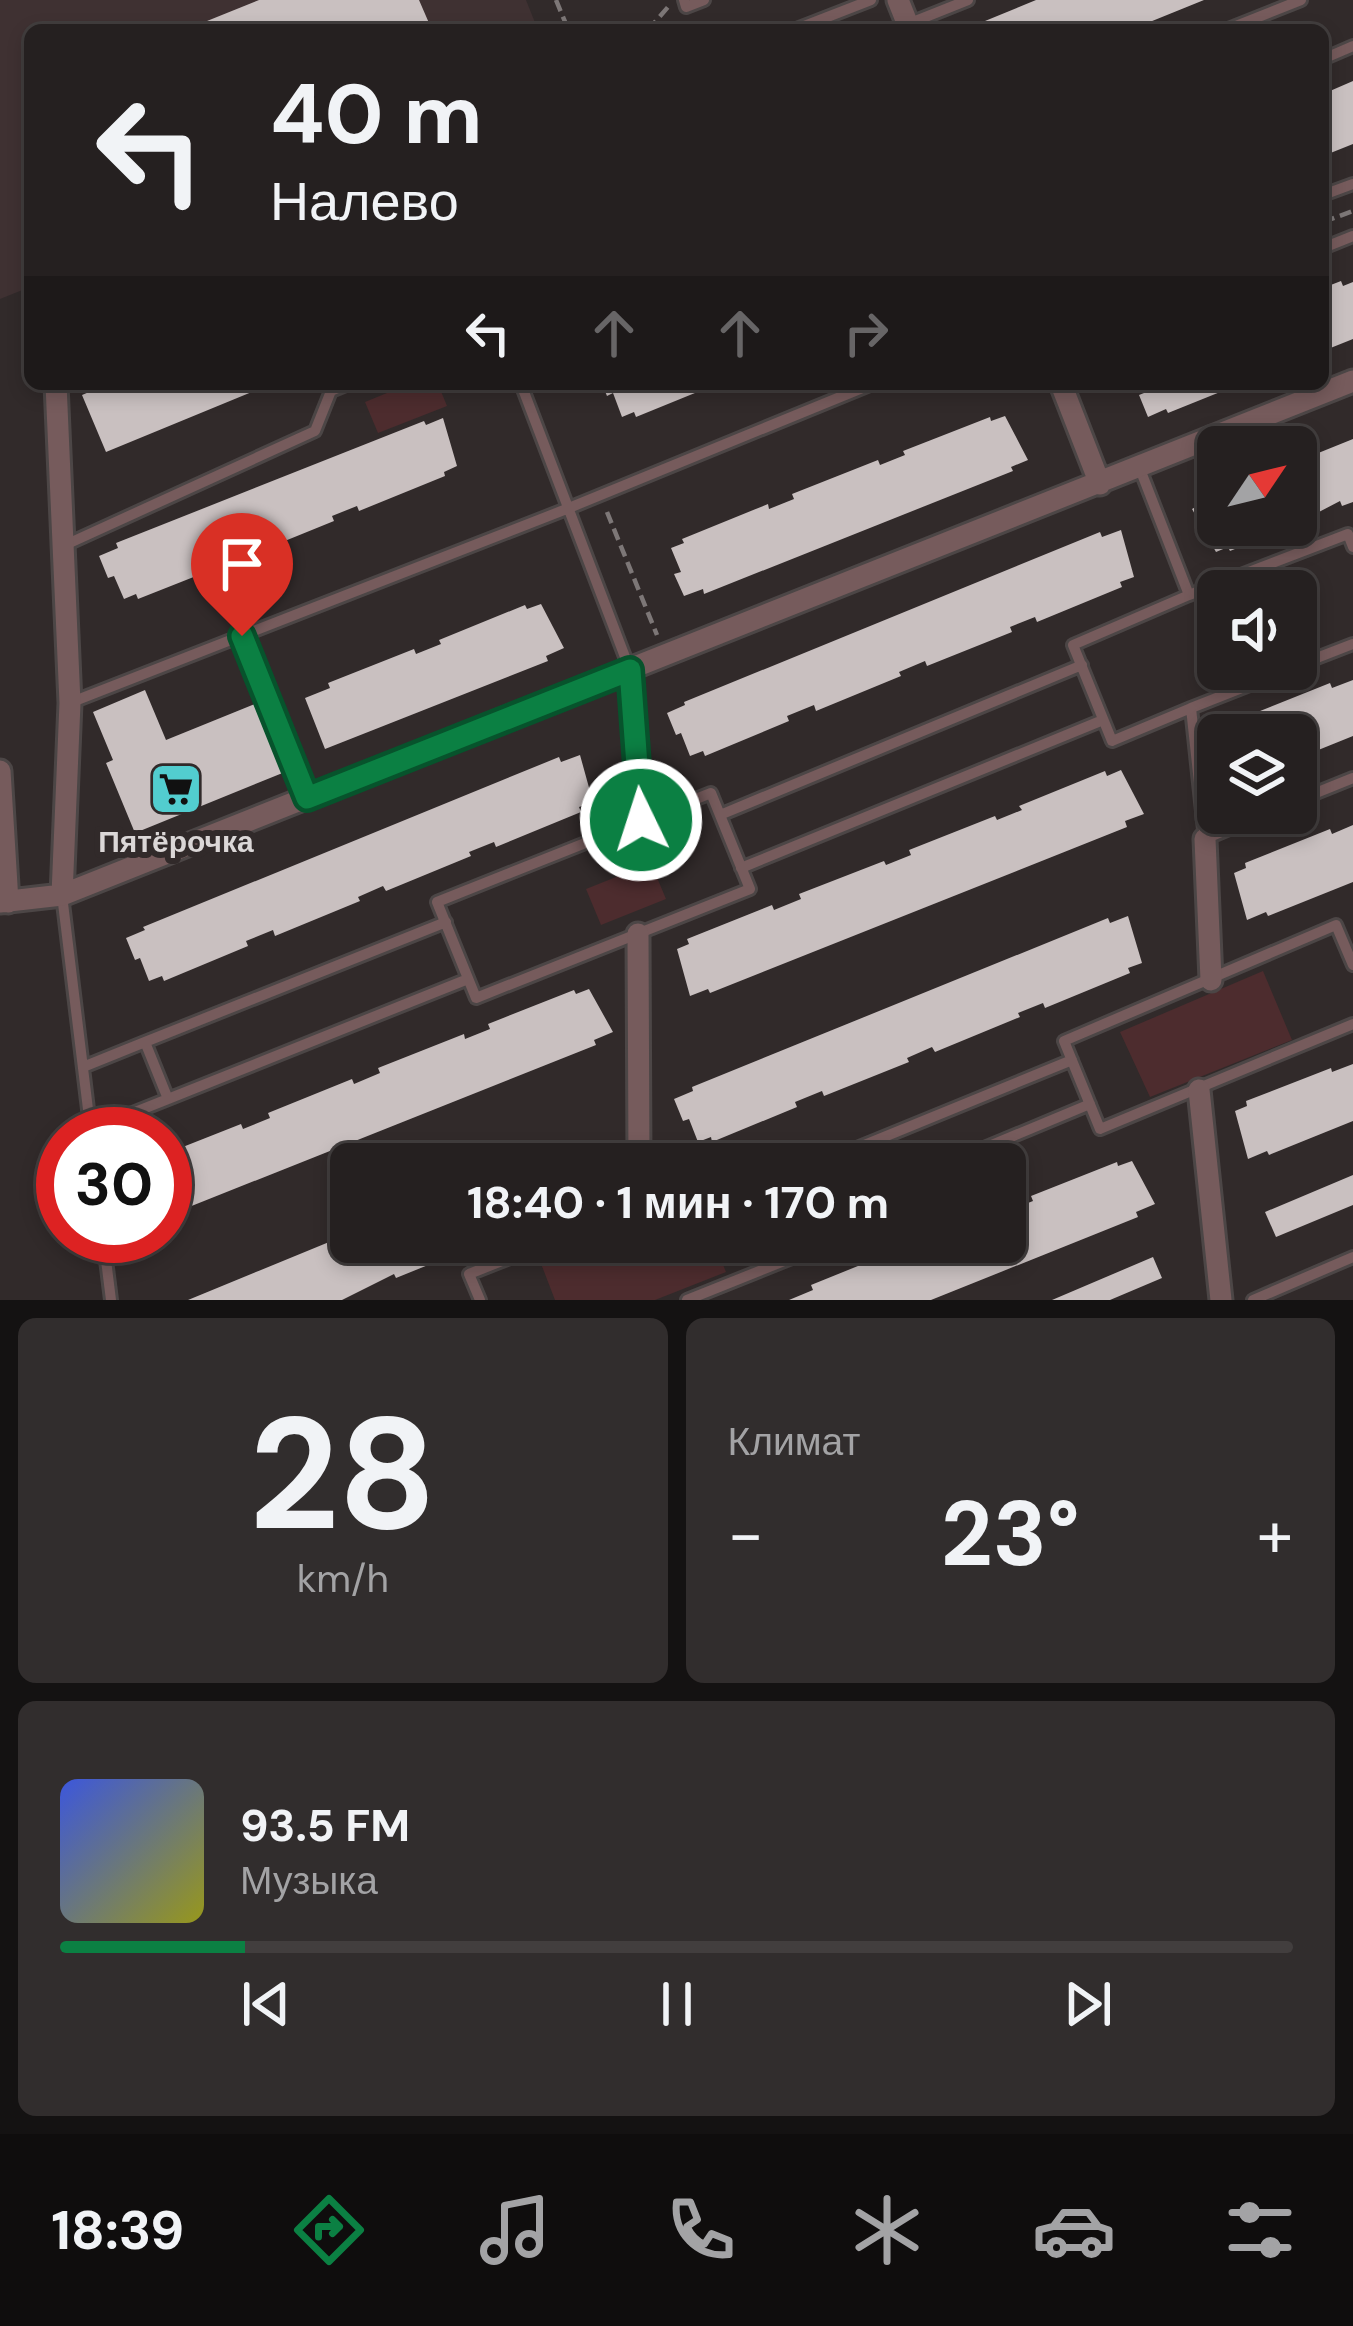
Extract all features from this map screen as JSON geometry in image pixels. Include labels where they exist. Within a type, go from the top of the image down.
[{"type":"street","points":[[0,771],[4,902],[62,896],[1353,381]]},
{"type":"street","points":[[56,390],[70,703],[62,896]]},
{"type":"street","points":[[1063,390],[1100,484]]},
{"type":"street","points":[[630,670],[641,820]]},
{"type":"street","points":[[1205,838],[1210,980]]},
{"type":"street","points":[[638,934],[639,1143]]},
{"type":"street","points":[[1199,1090],[1221,1300]]},
{"type":"lane","points":[[683,0],[686,7],[704,0]]},
{"type":"lane","points":[[810,24],[872,0]]},
{"type":"lane","points":[[916,24],[968,0]]},
{"type":"lane","points":[[1254,24],[1300,0]]},
{"type":"lane","points":[[63,546],[315,431],[333,390]]},
{"type":"lane","points":[[523,390],[630,670]]},
{"type":"lane","points":[[70,703],[857,390]]},
{"type":"lane","points":[[1140,469],[1189,595]]},
{"type":"lane","points":[[1237,690],[1112,741],[1073,645],[1348,534],[1353,548]]},
{"type":"lane","points":[[242,636],[307,798]]},
{"type":"lane","points":[[1317,658],[1353,644]]},
{"type":"lane","points":[[720,814],[1082,665]]},
{"type":"lane","points":[[1192,708],[1205,838],[1215,834]]},
{"type":"lane","points":[[741,868],[1103,720]]},
{"type":"lane","points":[[1317,793],[1353,778]]},
{"type":"lane","points":[[711,793],[720,814],[750,889],[476,998],[437,902],[711,793]]},
{"type":"lane","points":[[62,896],[87,1107]]},
{"type":"lane","points":[[83,1067],[446,922]]},
{"type":"lane","points":[[1353,965],[1349,946],[1336,925],[1064,1041],[1100,1129],[1353,1024]]},
{"type":"lane","points":[[149,1107],[468,979]]},
{"type":"lane","points":[[145,1042],[168,1099]]},
{"type":"lane","points":[[869,1143],[1072,1060]]},
{"type":"lane","points":[[996,1143],[1090,1104]]},
{"type":"lane","points":[[1253,1300],[1353,1256]]},
{"type":"lane","points":[[106,1263],[111,1300]]},
{"type":"lane","points":[[477,1299],[469,1274],[497,1263]]},
{"type":"lane","points":[[687,1300],[779,1263]]},
{"type":"path","points":[[653,24],[671,4],[683,0]]},
{"type":"path","points":[[600,495],[666,656]]},
{"type":"shaded area","points":[[0,0],[526,0],[536,24],[24,24],[24,289],[0,299]]},
{"type":"shaded area","points":[[394,390],[440,390],[447,406],[378,433],[365,402]]},
{"type":"shaded area","points":[[651,863],[666,899],[601,925],[586,889]]},
{"type":"shaded area","points":[[1263,971],[1292,1040],[1150,1097],[1120,1032]]},
{"type":"shaded area","points":[[541,1263],[722,1263],[726,1272],[655,1300],[555,1300]]},
{"type":"building","points":[[259,0],[419,0],[429,24],[208,24]]},
{"type":"building","points":[[1036,0],[1204,0],[1145,24],[985,21]]},
{"type":"building","points":[[1353,81],[1353,144],[1329,154],[1329,91]]},
{"type":"building","points":[[1353,282],[1353,339],[1329,349],[1329,286]]},
{"type":"building","points":[[94,390],[256,390],[106,452],[82,395]]},
{"type":"building","points":[[604,390],[702,390],[636,417],[634,412],[622,417],[613,393],[607,396]]},
{"type":"building","points":[[1225,390],[1148,417],[1139,395]]},
{"type":"building","points":[[1005,416],[1028,460],[1011,467],[1013,471],[704,594],[703,589],[684,596],[674,574],[681,572],[671,548],[684,543],[682,539],[768,504],[769,509],[794,499],[792,494],[878,460],[880,465],[905,455],[903,451],[990,417],[991,421]]},
{"type":"building","points":[[443,418],[457,466],[444,472],[445,476],[359,511],[357,506],[332,516],[334,521],[248,556],[246,551],[222,560],[224,565],[138,599],[136,594],[124,599],[114,576],[108,578],[99,556],[118,548],[116,543],[424,421],[426,425]]},
{"type":"building","points":[[1353,439],[1353,502],[1342,506],[1340,501],[1317,513],[1317,454]]},
{"type":"building","points":[[1121,530],[1134,577],[1120,582],[1122,587],[1037,622],[1035,617],[1010,627],[1012,632],[927,666],[925,661],[899,672],[901,676],[816,711],[814,705],[787,716],[789,721],[705,756],[703,751],[690,756],[681,733],[676,735],[667,713],[684,702],[1100,532],[1102,537]]},
{"type":"building","points":[[541,604],[564,648],[546,656],[548,661],[325,749],[305,698],[330,688],[328,683],[414,649],[416,654],[525,605],[527,609]]},
{"type":"building","points":[[1353,680],[1353,736],[1317,751],[1317,714],[1252,714],[1330,683],[1332,688]]},
{"type":"building","points":[[145,690],[166,740],[257,703],[285,772],[135,833],[106,763],[113,760],[93,712]]},
{"type":"building","points":[[580,755],[593,802],[579,807],[581,812],[496,847],[494,842],[469,852],[471,856],[386,891],[383,886],[358,897],[360,901],[275,936],[273,930],[246,941],[248,946],[164,981],[162,976],[149,981],[140,958],[135,960],[126,938],[145,930],[143,927],[559,757],[561,762]]},
{"type":"building","points":[[1121,770],[1144,814],[1125,821],[1127,827],[710,993],[708,989],[690,996],[677,949],[689,944],[687,939],[772,905],[774,910],[801,899],[799,894],[884,861],[886,865],[911,855],[909,850],[1022,810],[1019,806],[1105,771],[1107,776]]},
{"type":"building","points":[[1353,825],[1353,882],[1247,920],[1234,873],[1246,868],[1245,863],[1330,829],[1332,834]]},
{"type":"building","points":[[1128,916],[1142,963],[1128,968],[1130,973],[1045,1008],[1043,1003],[1018,1013],[1020,1017],[935,1052],[932,1047],[907,1058],[909,1062],[824,1096],[822,1091],[795,1102],[797,1107],[712,1142],[711,1137],[698,1142],[689,1119],[683,1121],[674,1099],[693,1091],[692,1087],[1108,918],[1110,923]]},
{"type":"building","points":[[589,989],[613,1032],[594,1040],[596,1045],[350,1143],[330,1143],[330,1151],[192,1206],[192,1143],[241,1124],[243,1129],[270,1118],[268,1113],[352,1079],[354,1084],[380,1073],[378,1068],[464,1034],[465,1039],[490,1029],[488,1024],[574,990],[576,994]]},
{"type":"building","points":[[1353,1064],[1353,1121],[1248,1159],[1235,1111],[1247,1106],[1246,1101]]},
{"type":"building","points":[[1132,1161],[1155,1204],[1136,1212],[1138,1217],[1026,1262],[1026,1204],[1033,1201],[1031,1196],[1117,1162],[1118,1166]]},
{"type":"building","points":[[1353,1175],[1353,1205],[1276,1237],[1265,1212]]},
{"type":"building","points":[[330,1242],[330,1263],[433,1263],[396,1278],[394,1274],[342,1300],[188,1300]]},
{"type":"building","points":[[1153,1257],[1162,1278],[1110,1300],[1052,1300]]},
{"type":"building","points":[[865,1263],[1023,1263],[931,1300],[789,1300],[813,1290],[811,1285]]},
{"type":"place","name":"Пятёрочка","points":[[176,789]]},
{"type":"route","points":[[242,636],[307,798],[630,670],[641,820]]}]
